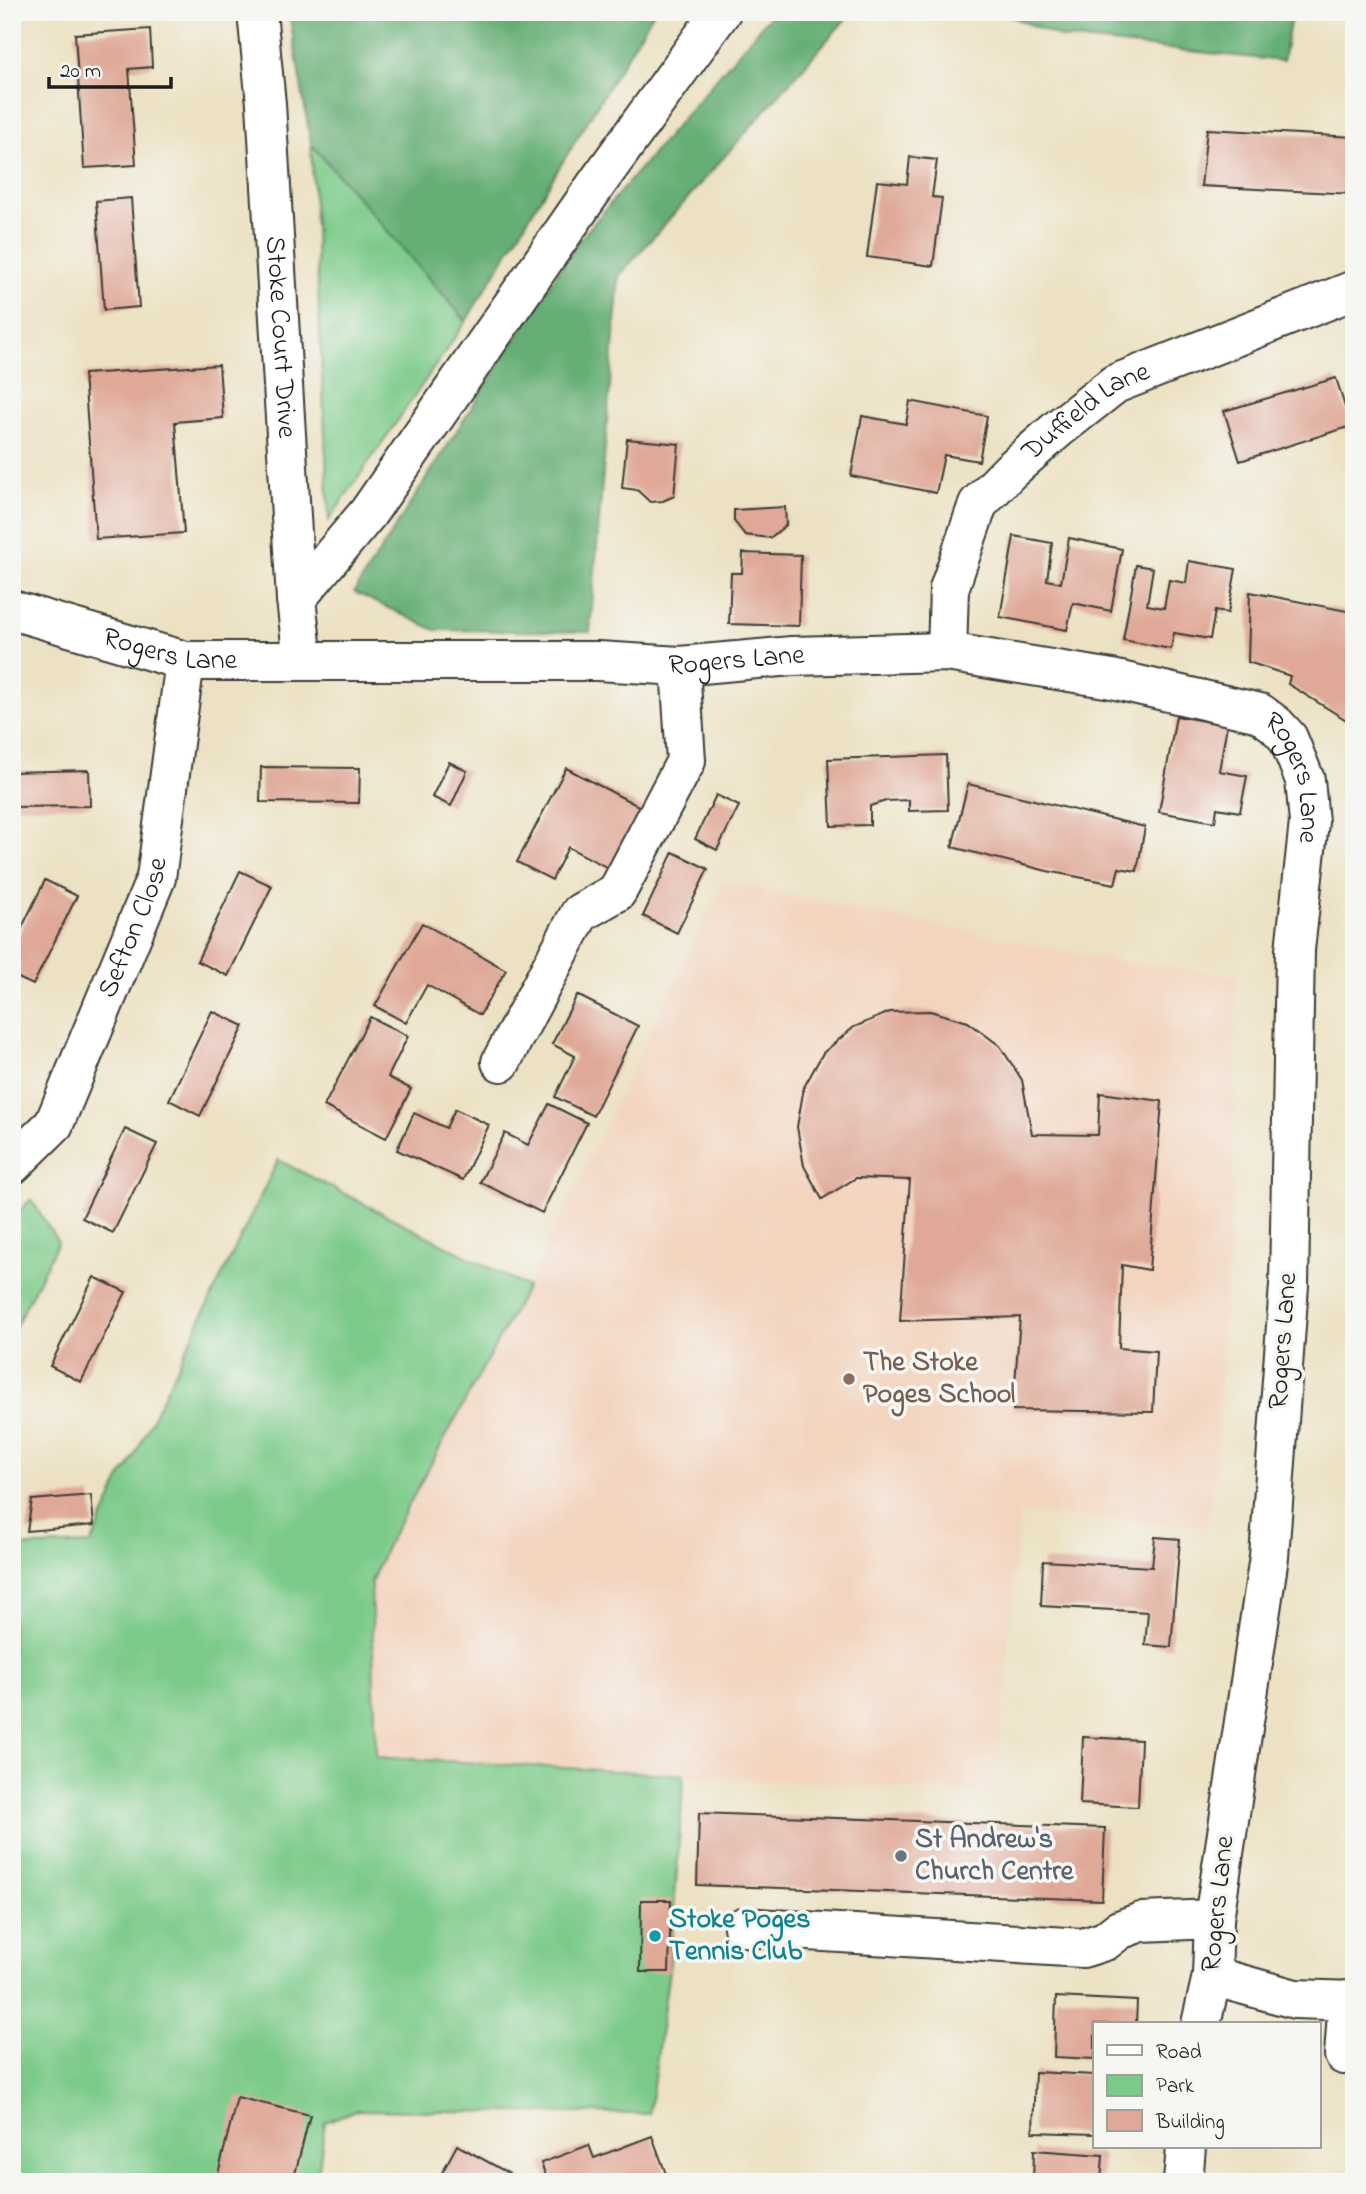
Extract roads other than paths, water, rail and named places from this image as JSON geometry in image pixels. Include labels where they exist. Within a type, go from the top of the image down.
[{"type":"street","name":"Stoke Court Drive","points":[[257,12],[266,104],[296,599],[303,661]]},
{"type":"street","points":[[296,599],[368,513],[721,12]]},
{"type":"street","name":"Duffield Lane","points":[[947,652],[949,589],[978,504],[1010,471],[1115,384],[1354,290]]},
{"type":"street","name":"Rogers Lane","points":[[12,610],[185,661],[598,661],[680,666],[792,656],[947,652],[1112,679],[1260,713],[1288,738],[1305,780],[1309,822],[1295,950],[1289,1286],[1269,1557],[1214,1919],[1212,1976],[1201,2022]]},
{"type":"street","name":"Sefton Close","points":[[12,1165],[54,1124],[156,878],[185,661]]},
{"type":"street","points":[[501,1062],[580,913],[617,892],[686,761],[680,666]]},
{"type":"street","points":[[743,1927],[1083,1948],[1105,1941],[1119,1930],[1141,1922],[1214,1919]]},
{"type":"street","points":[[1212,1976],[1295,1999],[1351,2001],[1344,2054]]},
{"type":"street","points":[[1183,2182],[1186,2148]]},
{"type":"place","name":"The Stoke Poges School","points":[[849,1379]]},
{"type":"place","name":"St Andrew's Church Centre","points":[[901,1856]]},
{"type":"place","name":"Stoke Poges Tennis Club","points":[[655,1936]]}]
